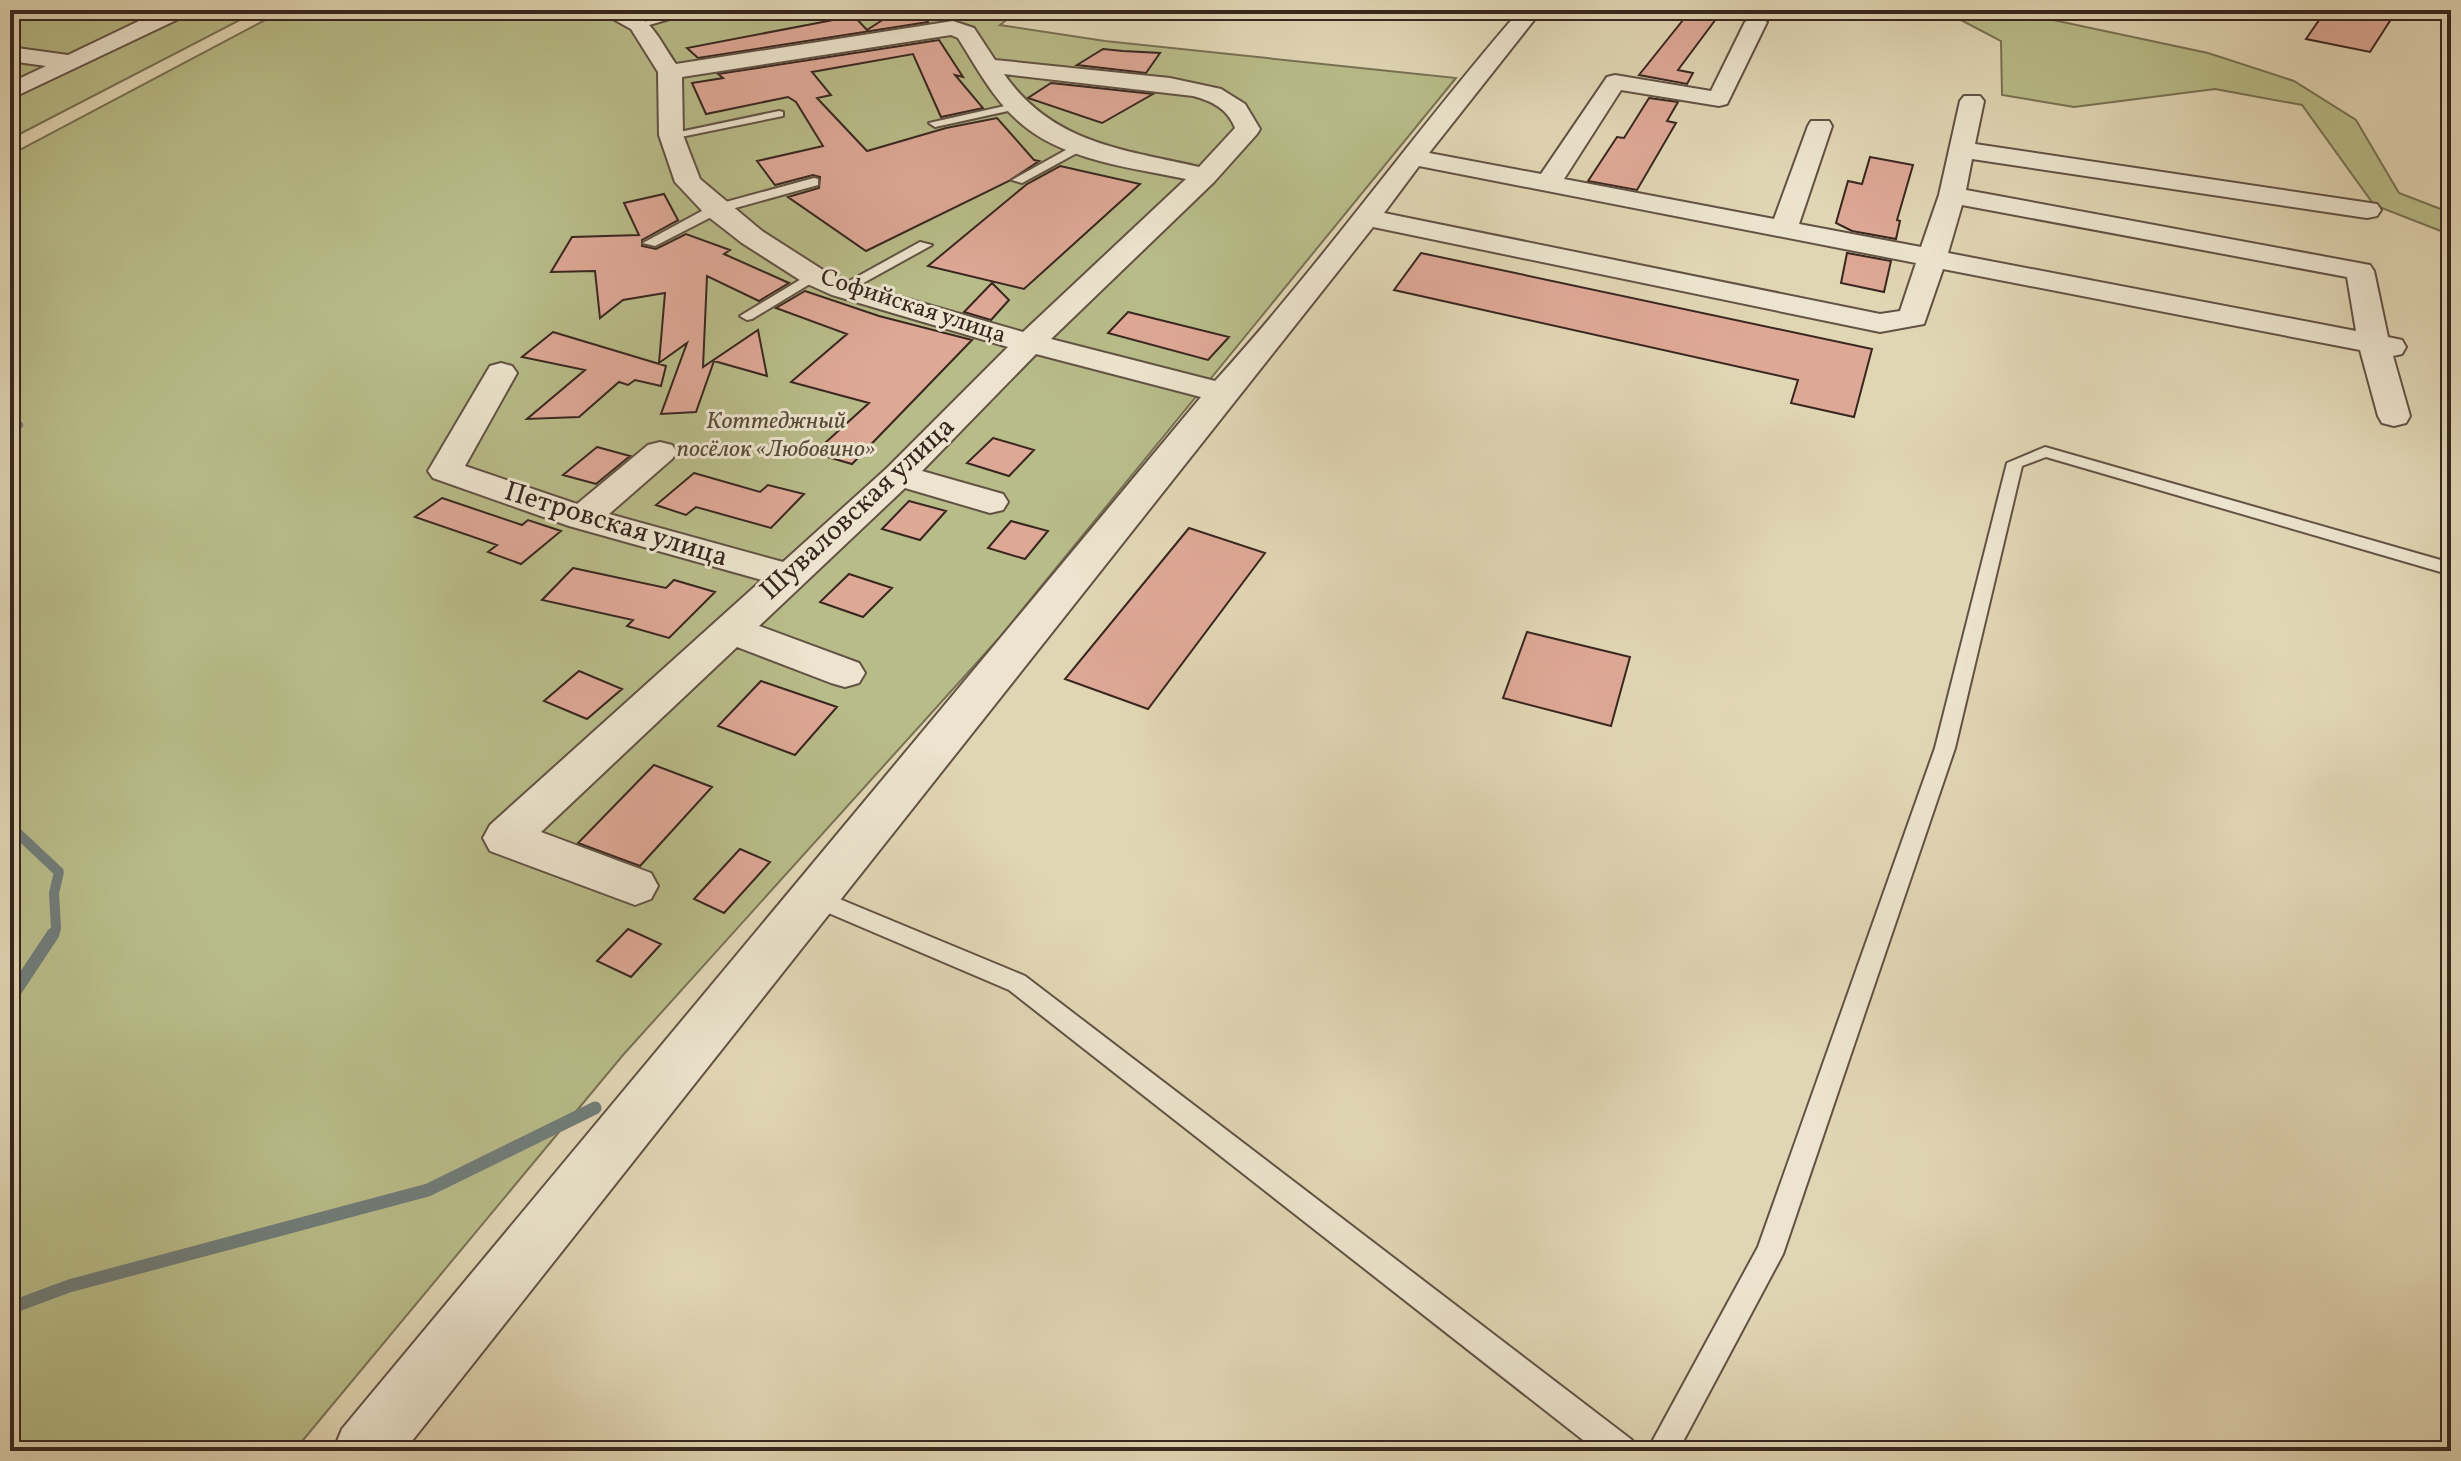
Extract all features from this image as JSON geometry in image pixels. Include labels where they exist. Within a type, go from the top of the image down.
[{"type":"street","points":[[10,92],[179,10]]},
{"type":"street","points":[[608,10],[639,25],[670,72],[917,31],[953,28],[966,33],[1018,106],[1042,128],[1082,145],[1205,176]]},
{"type":"street","points":[[955,10],[976,14],[966,33]]},
{"type":"street","points":[[364,1451],[1222,393],[1266,346],[1411,157],[1531,10]]},
{"type":"street","points":[[1548,183],[1615,82],[1719,99],[1756,22]]},
{"type":"street","points":[[10,54],[70,62]]},
{"type":"street","name":"Шуваловская улица","points":[[635,886],[506,838],[787,575],[899,475],[1029,343],[1205,176],[1248,129],[1245,119],[1225,99],[1200,91],[988,67]]},
{"type":"street","name":"Софийская улица","points":[[670,72],[671,135],[688,182],[752,237],[813,276],[842,289],[1029,343],[1222,393]]},
{"type":"street","points":[[1364,217],[1880,323],[1913,318],[1952,195],[1972,101]]},
{"type":"street","points":[[1784,229],[1820,126]]},
{"type":"street","points":[[1964,150],[2367,210]]},
{"type":"street","points":[[1411,157],[2383,346]]},
{"type":"street","points":[[1952,195],[2360,271],[2383,346],[2394,416]]},
{"type":"street","name":"Петровская улица","points":[[501,373],[445,471],[582,518],[787,575]]},
{"type":"street","points":[[582,518],[660,452]]},
{"type":"street","points":[[899,475],[990,502]]},
{"type":"street","points":[[730,630],[845,673]]},
{"type":"lane","points":[[639,25],[695,10]]},
{"type":"lane","points":[[935,123],[1018,106]]},
{"type":"lane","points":[[671,135],[779,114]]},
{"type":"lane","points":[[1018,180],[1082,145]]},
{"type":"lane","points":[[650,243],[716,209],[814,182]]},
{"type":"lane","points":[[842,289],[925,245]]},
{"type":"lane","points":[[747,316],[813,276]]},
{"type":"lane","points":[[1662,1451],[1769,1254],[1945,748],[2015,463],[2045,452],[2451,569]]},
{"type":"lane","points":[[813,897],[1017,983],[1621,1451]]},
{"type":"green space","points":[[10,10],[259,10],[10,139]]},
{"type":"green space","name":"Коттеджный посёлок «Любовино»","points":[[284,10],[1019,10],[1000,25],[1105,41],[1456,78],[999,638],[623,1055],[294,1451],[10,1451],[10,155]]},
{"type":"green space","points":[[1942,10],[2006,10],[2208,53],[2294,81],[2356,120],[2399,193],[2451,213],[2451,235],[2374,205],[2302,105],[2215,89],[2074,107],[2002,95],[2001,41]]},
{"type":"building","points":[[898,10],[920,10],[928,22],[698,58],[687,48],[854,16],[867,30]]},
{"type":"building","points":[[1691,10],[1719,15],[1678,70],[1693,73],[1687,84],[1639,75]]},
{"type":"building","points":[[2326,10],[2397,10],[2370,52],[2306,39]]},
{"type":"building","points":[[939,40],[963,77],[955,75],[983,108],[941,117],[913,54],[812,72],[831,95],[817,98],[867,151],[946,128],[997,118],[1034,160],[1039,161],[1009,181],[866,251],[788,197],[819,188],[820,177],[813,175],[775,185],[757,161],[823,146],[796,102],[788,97],[706,114],[692,83],[723,78],[718,74]]},
{"type":"building","points":[[1103,49],[1160,53],[1146,73],[1077,65]]},
{"type":"building","points":[[1051,83],[1153,94],[1102,123],[1028,98]]},
{"type":"building","points":[[1649,98],[1678,102],[1667,121],[1676,123],[1637,190],[1588,181],[1617,137],[1624,138]]},
{"type":"building","points":[[1870,157],[1913,165],[1897,220],[1900,221],[1896,239],[1852,231],[1836,223],[1848,181],[1862,184]]},
{"type":"building","points":[[1060,166],[1140,184],[1024,289],[928,266],[1027,184]]},
{"type":"building","points":[[664,194],[678,220],[642,240],[642,246],[656,249],[686,234],[730,250],[724,254],[789,283],[759,301],[707,276],[703,367],[758,330],[767,376],[714,361],[696,412],[661,414],[687,343],[659,363],[665,293],[623,300],[600,318],[595,271],[551,272],[572,237],[639,235],[624,203]]},
{"type":"building","points":[[1421,253],[1872,349],[1854,417],[1791,403],[1798,380],[1394,290]]},
{"type":"building","points":[[1847,253],[1891,261],[1884,292],[1841,283]]},
{"type":"building","points":[[992,283],[1009,300],[991,320],[964,312]]},
{"type":"building","points":[[805,291],[879,316],[972,340],[852,464],[814,453],[869,403],[791,382],[847,334],[776,308]]},
{"type":"building","points":[[1128,312],[1229,337],[1208,360],[1108,333]]},
{"type":"building","points":[[553,332],[666,366],[661,386],[635,380],[628,385],[619,382],[579,417],[527,419],[585,370],[522,357]]},
{"type":"building","points":[[993,438],[1034,450],[1009,476],[967,463]]},
{"type":"building","points":[[597,447],[630,456],[596,484],[563,475]]},
{"type":"building","points":[[694,473],[760,492],[768,485],[804,494],[771,528],[696,507],[686,515],[656,505]]},
{"type":"building","points":[[442,498],[522,525],[528,520],[561,531],[521,564],[488,552],[497,545],[415,517]]},
{"type":"building","points":[[909,501],[946,511],[920,540],[882,529]]},
{"type":"building","points":[[1011,521],[1048,531],[1025,559],[988,548]]},
{"type":"building","points":[[1189,528],[1265,553],[1148,709],[1065,679]]},
{"type":"building","points":[[573,568],[666,588],[674,580],[715,592],[669,638],[627,626],[633,620],[542,600]]},
{"type":"building","points":[[849,574],[892,588],[863,617],[820,602]]},
{"type":"building","points":[[1527,632],[1630,657],[1611,726],[1503,698]]},
{"type":"building","points":[[579,671],[622,689],[587,719],[544,701]]},
{"type":"building","points":[[761,681],[837,707],[795,755],[718,726]]},
{"type":"building","points":[[654,765],[712,787],[640,866],[578,843]]},
{"type":"building","points":[[740,849],[770,862],[724,913],[694,899]]},
{"type":"building","points":[[628,929],[661,944],[631,977],[597,961]]},
{"type":"waterway","points":[[10,434],[19,425]]},
{"type":"waterway","points":[[10,826],[59,872],[54,893],[56,929],[51,936]]},
{"type":"waterway","points":[[10,999],[53,934]]},
{"type":"waterway","points":[[10,1308],[69,1286],[428,1190],[595,1108]]}]
